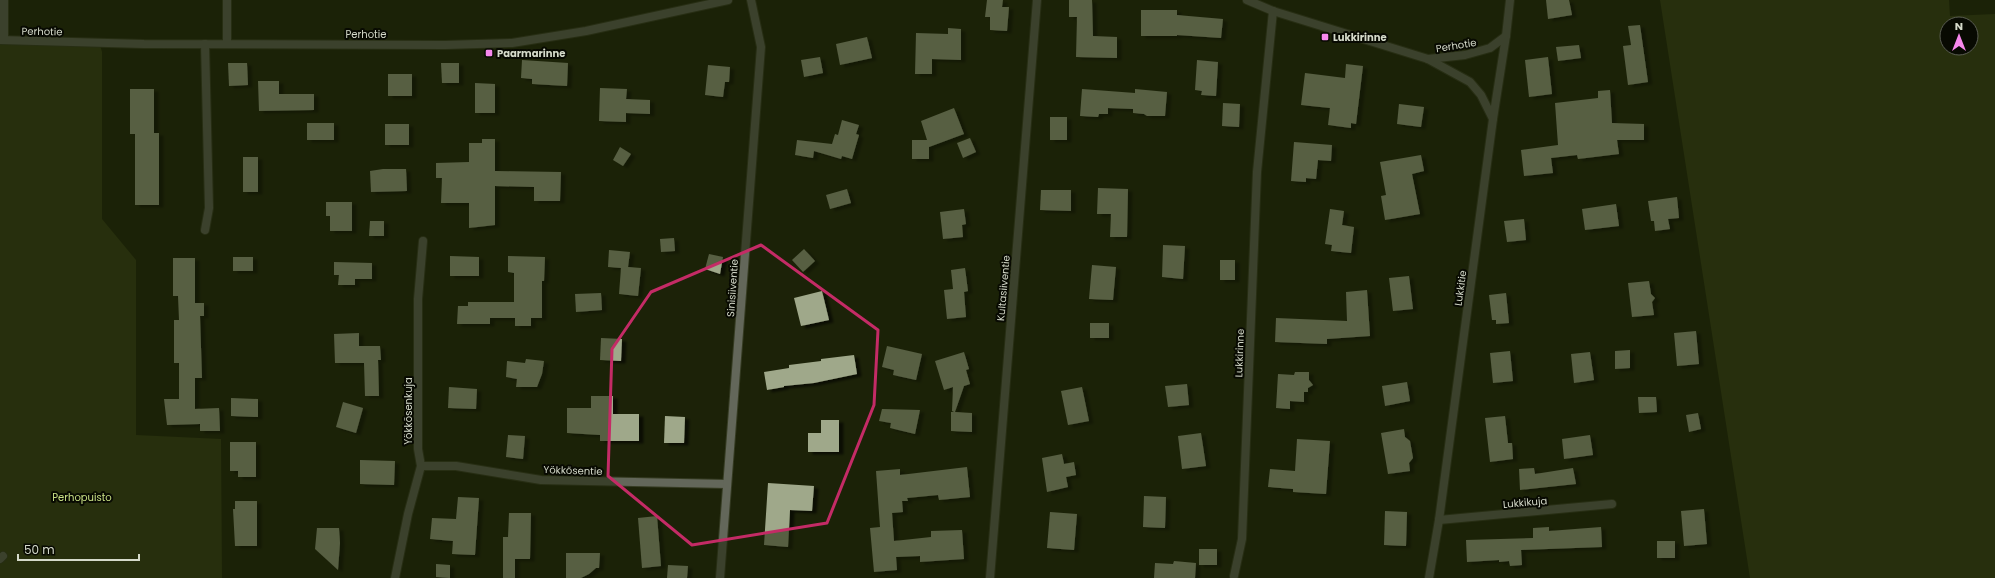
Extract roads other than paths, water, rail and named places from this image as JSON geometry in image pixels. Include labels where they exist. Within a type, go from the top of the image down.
[{"type":"street","points":[[2,40],[4,0]]},
{"type":"street","points":[[227,0],[227,44]]},
{"type":"street","name":"Perhotie","points":[[2,40],[205,44],[445,45],[512,43],[586,31],[728,0]]},
{"type":"street","name":"Sinisiiventie","points":[[720,578],[726,484],[761,47],[751,0]]},
{"type":"street","name":"Kultasiiventie","points":[[990,578],[1037,0]]},
{"type":"street","name":"Perhotie","points":[[1246,0],[1273,11],[1428,59],[1470,82],[1481,95],[1493,119]]},
{"type":"street","name":"Lukkitie","points":[[1429,578],[1439,520],[1510,0]]},
{"type":"street","name":"Lukkirinne","points":[[1234,576],[1242,539],[1257,172],[1273,11]]},
{"type":"street","name":"Perhotie","points":[[1428,59],[1465,55],[1490,48],[1506,36]]},
{"type":"street","points":[[205,44],[209,208],[205,230]]},
{"type":"street","name":"Yökkösenkuja","points":[[394,578],[408,514],[421,466],[418,449],[418,299],[423,241]]},
{"type":"street","name":"Yökkösentie","points":[[421,466],[456,466],[541,480],[726,484]]},
{"type":"street","name":"Lukkikuja","points":[[1439,520],[1612,504]]},
{"type":"place","name":"Lukkirinne","points":[[1325,37]]},
{"type":"place","name":"Paarmarinne","points":[[489,53]]},
{"type":"park label","name":"Perhopuisto","points":[[82,497]]}]
